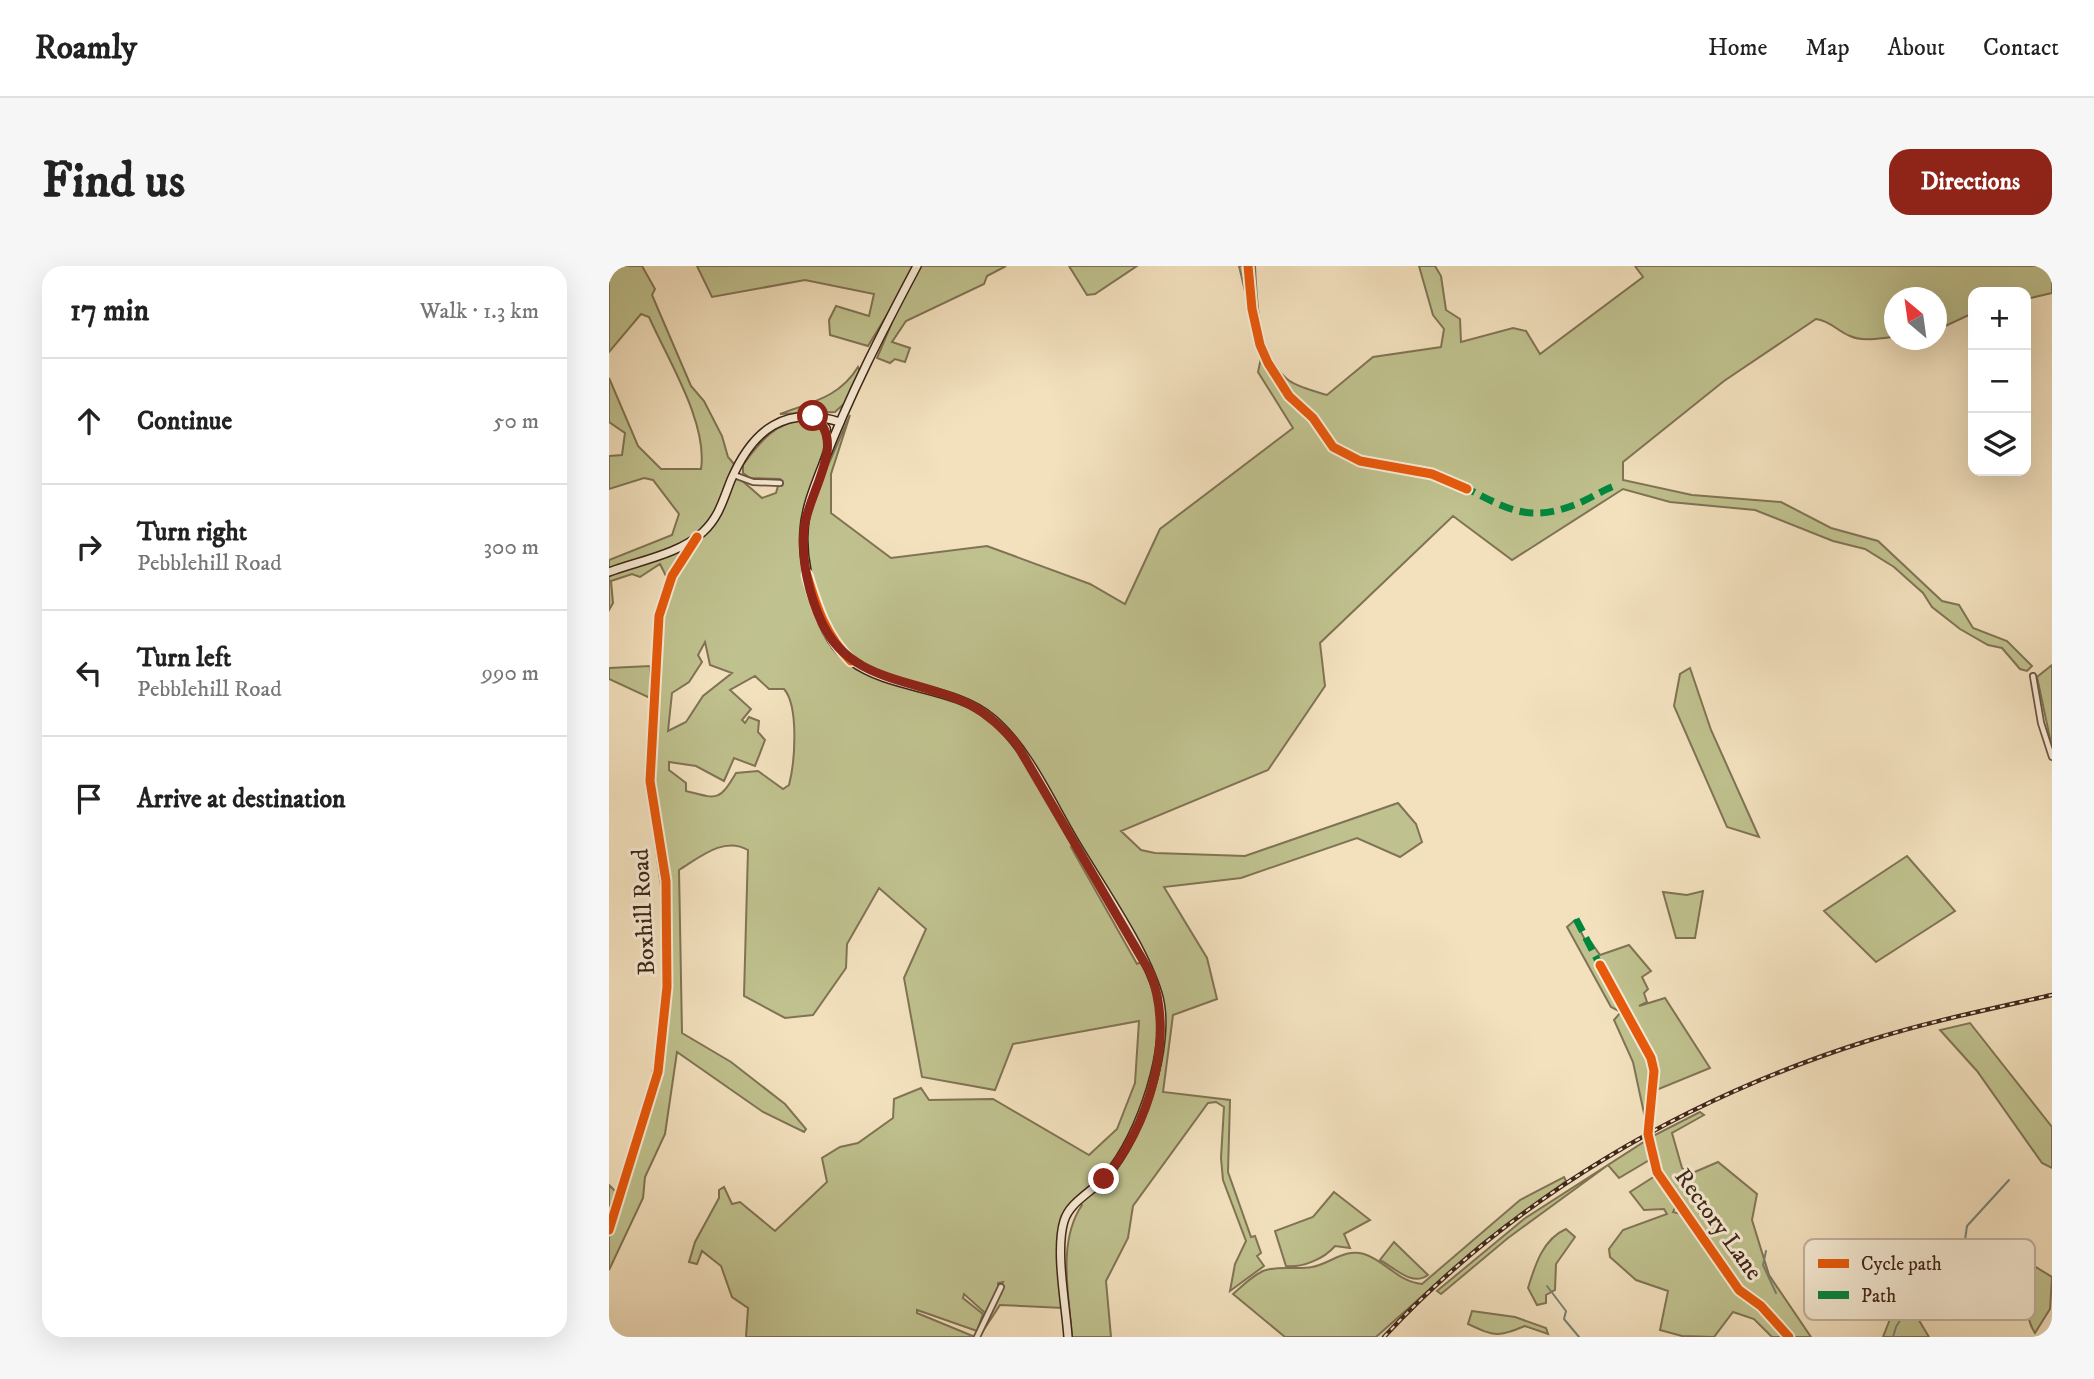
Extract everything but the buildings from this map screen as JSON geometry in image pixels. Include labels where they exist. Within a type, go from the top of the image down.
[{"type":"main road","points":[[917,266],[829,447],[810,502],[804,541],[807,575],[822,622],[836,646],[851,661],[877,673],[972,706],[993,719],[1016,743],[1109,898],[1151,974],[1160,998],[1161,1027],[1156,1065],[1142,1116],[1121,1159],[1104,1179],[1072,1207],[1064,1220],[1062,1256],[1068,1337]]},
{"type":"main road","points":[[609,572],[697,537],[715,518],[734,475],[755,440],[770,426],[790,417],[813,416],[840,422]]},
{"type":"main road","points":[[813,416],[826,428],[829,447]]},
{"type":"street","points":[[734,475],[753,482],[780,483]]},
{"type":"street","name":"Boxhill Road","points":[[609,1230],[658,1072],[667,987],[666,881],[650,781],[659,616],[672,576],[697,537]]},
{"type":"street","points":[[682,545],[689,552]]},
{"type":"street","points":[[2033,676],[2041,723],[2052,757]]},
{"type":"street","name":"Rectory Lane","points":[[1600,965],[1641,1034],[1653,1065],[1648,1134],[1657,1172],[1739,1290],[1761,1306],[1789,1337]]},
{"type":"street","points":[[977,1337],[1001,1287]]},
{"type":"green space","points":[[609,266],[642,266],[655,289],[652,295],[691,386],[704,401],[722,436],[728,457],[734,464],[729,478],[739,478],[762,498],[776,493],[780,479],[750,478],[743,473],[743,465],[763,440],[778,428],[807,419],[821,427],[826,441],[802,521],[801,550],[812,502],[850,415],[831,474],[831,513],[891,558],[987,546],[1090,584],[1125,604],[1160,529],[1293,428],[1258,372],[1261,358],[1239,266],[1255,266],[1264,341],[1277,368],[1295,384],[1327,395],[1373,357],[1441,347],[1444,329],[1433,315],[1419,266],[1435,266],[1441,276],[1446,310],[1460,319],[1461,342],[1513,328],[1526,331],[1540,354],[1643,277],[1635,266],[2052,266],[2052,293],[2031,298],[2031,287],[1968,287],[1968,315],[1947,325],[1947,287],[1884,287],[1884,338],[1855,338],[1816,319],[1724,381],[1623,462],[1623,480],[1692,495],[1781,502],[1831,528],[1878,541],[1942,601],[1959,605],[1973,628],[2007,641],[2032,666],[2027,671],[2020,669],[2002,648],[1988,645],[1960,629],[1932,607],[1923,593],[1894,567],[1865,549],[1833,541],[1755,510],[1670,502],[1623,489],[1512,560],[1453,516],[1320,643],[1325,686],[1268,770],[1121,831],[1141,850],[1155,853],[1245,856],[1398,803],[1416,824],[1422,842],[1400,857],[1357,838],[1241,878],[1164,887],[1207,958],[1217,999],[1173,1015],[1163,1092],[1230,1100],[1228,1172],[1251,1237],[1255,1236],[1261,1253],[1257,1256],[1264,1266],[1230,1291],[1235,1264],[1246,1241],[1223,1180],[1221,1158],[1224,1107],[1216,1102],[1208,1103],[1133,1206],[1128,1238],[1106,1281],[1111,1337],[1072,1337],[1066,1269],[1069,1235],[1082,1205],[1077,1200],[1061,1222],[1063,1308],[1000,1305],[979,1337],[1003,1282],[998,1283],[998,1289],[985,1313],[964,1294],[963,1298],[983,1314],[977,1331],[917,1310],[917,1313],[975,1337],[746,1337],[748,1308],[732,1297],[721,1266],[702,1251],[697,1264],[689,1262],[695,1242],[719,1198],[719,1190],[724,1187],[732,1204],[740,1202],[775,1231],[827,1182],[822,1158],[840,1147],[858,1143],[893,1118],[894,1099],[921,1088],[929,1100],[993,1099],[1089,1155],[1117,1129],[1135,1083],[1139,1021],[1013,1044],[995,1090],[922,1077],[904,978],[926,929],[879,888],[847,944],[846,968],[813,1015],[785,1018],[744,996],[748,850],[730,845],[712,850],[679,870],[682,1033],[731,1062],[785,1104],[806,1129],[804,1132],[763,1112],[677,1052],[665,1134],[645,1177],[643,1198],[609,1270],[609,1219],[612,1211],[609,1208],[609,1185],[618,1194],[644,1113],[658,1044],[663,985],[662,894],[647,787],[649,731],[654,730],[656,713],[659,632],[667,594],[674,579],[667,578],[660,564],[640,577],[632,574],[611,581],[613,603],[609,610],[609,560],[672,535],[679,514],[653,480],[644,478],[609,489],[609,456],[622,455],[625,433],[609,422],[609,378],[638,446],[661,469],[701,469],[702,451],[699,432],[685,392],[649,317],[641,314],[609,352]],"holes":[[[705,642],[710,665],[732,673],[703,696],[686,722],[668,731],[672,693],[689,682],[702,662],[698,655]],[[755,676],[769,689],[784,689],[789,697],[794,721],[793,763],[789,785],[783,789],[758,771],[736,773],[721,794],[716,796],[686,791],[686,783],[669,770],[669,762],[696,766],[724,781],[734,758],[755,766],[765,740],[758,732],[759,721],[749,717],[745,723],[742,720],[751,709],[730,690]],[[1078,845],[1146,960],[1137,964],[1071,847]]]},
{"type":"green space","points":[[697,266],[1006,266],[987,276],[984,284],[906,321],[892,342],[910,348],[905,362],[895,359],[890,363],[877,358],[896,313],[890,310],[868,346],[830,335],[829,320],[836,306],[869,316],[874,294],[805,280],[712,297]]},
{"type":"green space","points":[[1069,266],[1137,266],[1095,294],[1087,295]]},
{"type":"green space","points":[[858,367],[860,371],[845,403],[835,412],[780,414],[833,392],[842,386]]},
{"type":"green space","points":[[2052,665],[2052,741],[2051,743],[2037,677]]},
{"type":"green space","points":[[650,666],[650,698],[609,679],[609,668]]},
{"type":"green space","points":[[1690,668],[1711,730],[1759,837],[1727,827],[1674,706],[1680,674]]},
{"type":"green space","points":[[1907,856],[1955,911],[1876,962],[1824,911]]},
{"type":"green space","points":[[1703,891],[1695,938],[1676,938],[1663,892],[1687,895]]},
{"type":"green space","points":[[1575,920],[1585,940],[1591,942],[1600,955],[1629,945],[1651,971],[1642,977],[1648,989],[1644,993],[1647,1002],[1639,1006],[1665,998],[1710,1068],[1654,1091],[1656,1073],[1650,1072],[1645,1118],[1633,1062],[1614,1020],[1621,1012],[1611,1007],[1567,927]]},
{"type":"green space","points":[[1970,1023],[2052,1127],[2052,1168],[2042,1163],[1977,1071],[1940,1030]]},
{"type":"green space","points":[[1700,1112],[1704,1115],[1672,1133],[1682,1168],[1690,1174],[1718,1162],[1757,1194],[1752,1220],[1769,1275],[1811,1337],[1772,1337],[1754,1319],[1733,1312],[1714,1337],[1682,1336],[1660,1330],[1668,1291],[1636,1280],[1610,1257],[1609,1249],[1623,1230],[1667,1214],[1664,1209],[1644,1210],[1630,1192],[1655,1176],[1676,1206],[1673,1212],[1681,1214],[1727,1275],[1692,1226],[1672,1192],[1663,1175],[1651,1137]]},
{"type":"green space","points":[[1647,1140],[1651,1159],[1619,1178],[1608,1165]]},
{"type":"green space","points":[[1607,1165],[1508,1238],[1441,1294],[1437,1291],[1524,1219]]},
{"type":"green space","points":[[1564,1177],[1566,1181],[1481,1244],[1376,1337],[1285,1337],[1233,1294],[1263,1271],[1312,1267],[1350,1253],[1372,1257],[1406,1279],[1422,1284],[1520,1200]]},
{"type":"green space","points":[[1334,1192],[1370,1220],[1344,1234],[1350,1248],[1335,1246],[1312,1262],[1286,1266],[1275,1231],[1313,1217]]},
{"type":"green space","points":[[1566,1229],[1575,1237],[1556,1264],[1555,1290],[1546,1295],[1546,1303],[1537,1305],[1528,1288],[1534,1270],[1551,1239]]},
{"type":"green space","points":[[1394,1242],[1428,1275],[1410,1278],[1380,1260]]},
{"type":"green space","points":[[2035,1266],[2052,1277],[2050,1309],[2035,1333],[2030,1320],[2035,1320]]},
{"type":"green space","points":[[1472,1311],[1515,1317],[1546,1328],[1548,1334],[1525,1326],[1502,1334],[1491,1333],[1468,1324]]},
{"type":"green space","points":[[1890,1320],[1919,1320],[1929,1337],[1883,1337]]},
{"type":"waterway","points":[[1965,1239],[1967,1226],[2009,1180]]},
{"type":"waterway","points":[[1766,1251],[1763,1265],[1776,1293]]},
{"type":"waterway","points":[[1547,1286],[1566,1311],[1564,1319],[1579,1337]]},
{"type":"waterway","points":[[1893,1337],[1900,1320]]},
{"type":"railway","points":[[1384,1337],[1435,1286],[1489,1240],[1546,1197],[1606,1158],[1669,1123],[1800,1064],[1867,1041],[2052,995]]},
{"type":"marked path","points":[[1462,486],[1517,511],[1544,513],[1577,504],[1617,485]]},
{"type":"marked path","points":[[1576,919],[1600,965]]},
{"type":"cycle path","points":[[1248,266],[1252,309],[1260,345],[1268,363],[1289,396],[1313,418],[1333,447],[1360,461],[1432,474],[1467,489]]},
{"type":"cycle path","points":[[609,1230],[658,1072],[667,987],[666,881],[650,781],[659,616],[672,576],[697,537]]},
{"type":"cycle path","points":[[807,575],[829,632],[851,661]]},
{"type":"cycle path","points":[[1600,965],[1651,1058],[1654,1071],[1648,1134],[1657,1172],[1739,1290],[1761,1306],[1789,1337]]},
{"type":"route","points":[[813,416],[826,428],[829,447],[805,517],[804,550],[807,575],[822,622],[836,646],[851,661],[877,673],[944,694],[993,719],[1016,743],[1151,974],[1160,998],[1161,1027],[1156,1065],[1142,1116],[1121,1159],[1104,1179]]}]
